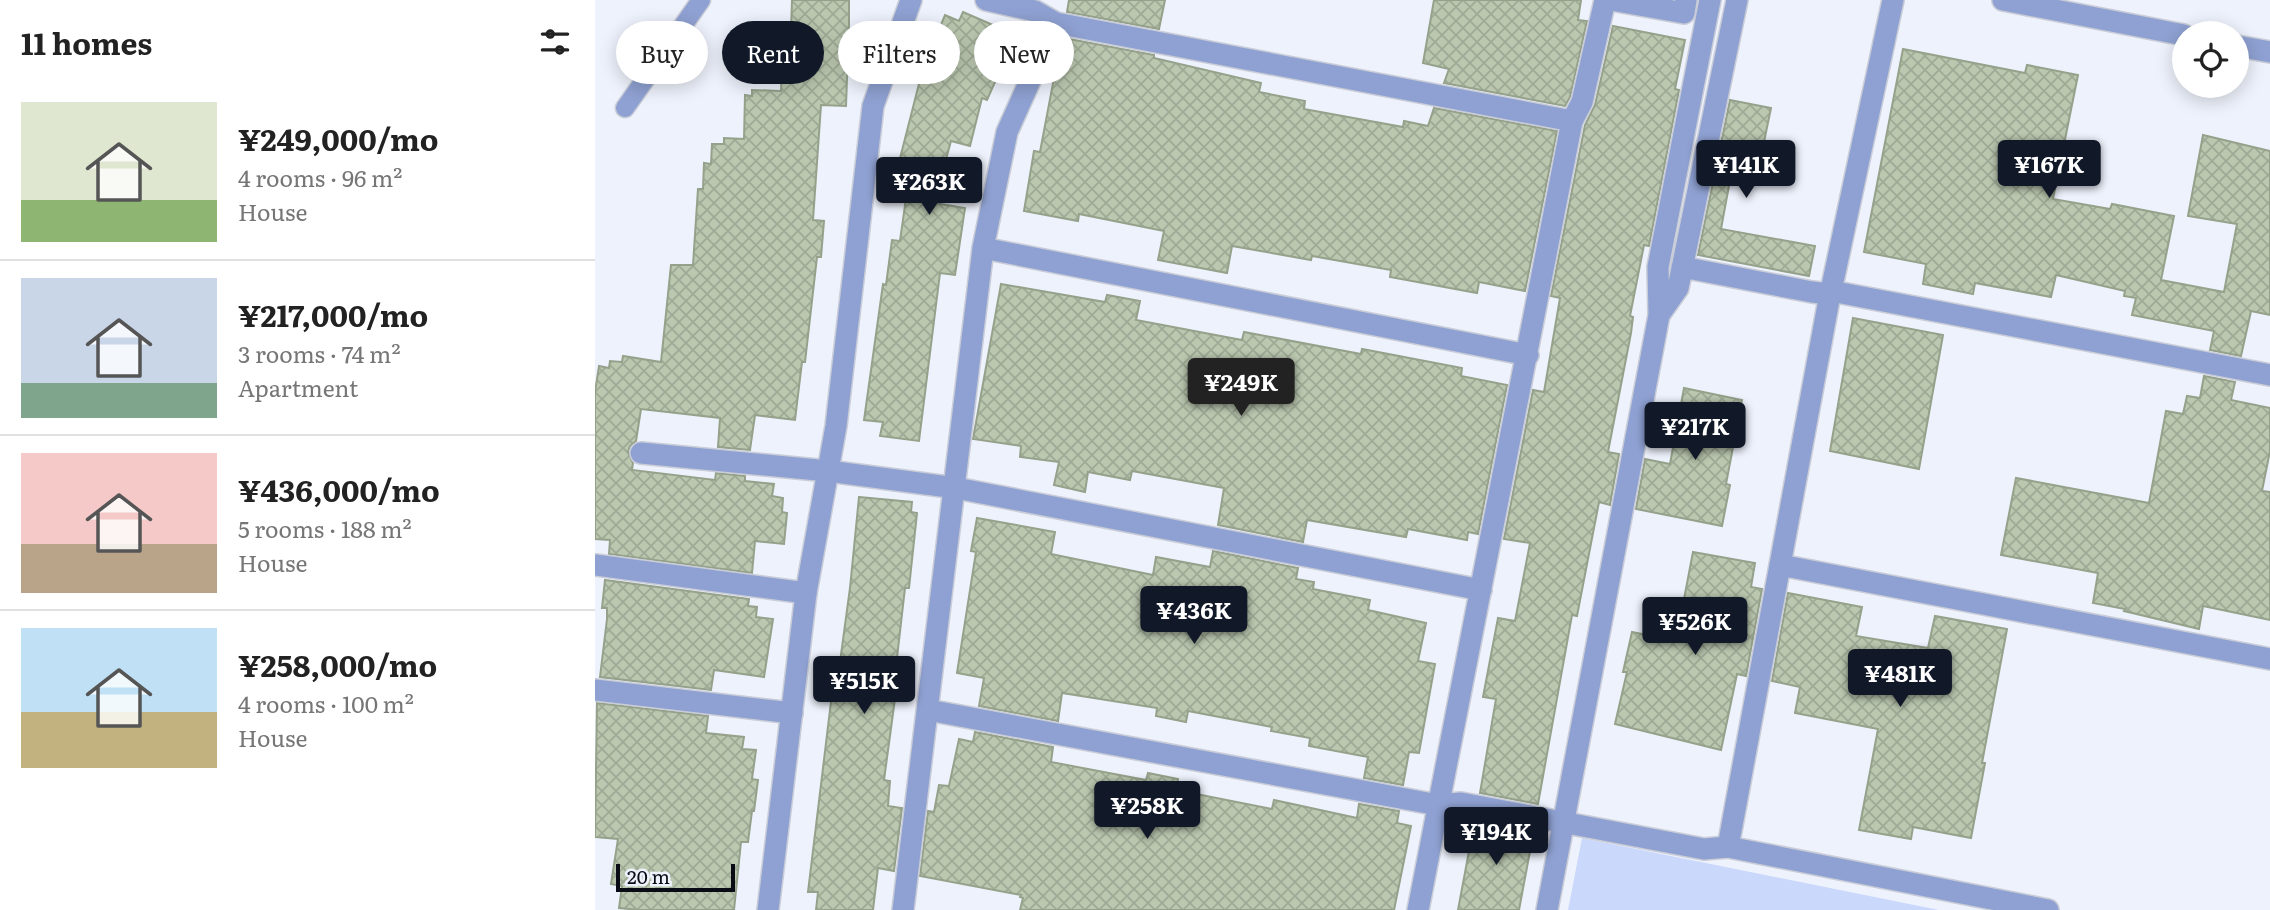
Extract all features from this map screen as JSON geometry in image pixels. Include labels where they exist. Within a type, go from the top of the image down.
[{"type":"street","points":[[768,910],[806,593],[838,412],[873,106],[911,0]]},
{"type":"street","points":[[986,0],[1035,11],[1052,21]]},
{"type":"street","points":[[1418,910],[1572,121],[1582,102],[1605,0]]},
{"type":"street","points":[[1611,0],[1683,13],[1686,0]]},
{"type":"street","points":[[1659,316],[1678,288],[1737,0]]},
{"type":"street","points":[[1728,847],[1831,293],[1893,0]]},
{"type":"street","points":[[2003,0],[2172,33]]},
{"type":"street","points":[[1547,910],[1659,316],[1658,267],[1709,3]]},
{"type":"street","points":[[1074,26],[1572,121]]},
{"type":"street","points":[[2249,48],[2270,52]]},
{"type":"street","points":[[903,910],[983,248],[1007,132],[1029,84]]},
{"type":"street","points":[[983,248],[1528,355]]},
{"type":"street","points":[[1682,267],[2270,375]]},
{"type":"street","points":[[641,453],[828,471],[956,488],[1481,590]]},
{"type":"street","points":[[595,565],[806,593]]},
{"type":"street","points":[[1780,565],[2270,659]]},
{"type":"street","points":[[595,690],[792,713]]},
{"type":"street","points":[[928,710],[1438,805],[1461,803],[1704,849],[1728,847],[2048,910]]},
{"type":"lane","points":[[625,108],[701,0]]},
{"type":"shaded area","points":[[1582,838],[1939,910],[1568,910]]},
{"type":"building","points":[[792,0],[849,0],[849,21],[838,21],[838,84],[847,84],[846,106],[821,105],[813,220],[824,221],[821,257],[817,257],[805,362],[802,362],[795,420],[755,415],[750,450],[718,447],[720,418],[641,409],[636,441],[628,452],[633,463],[632,470],[715,480],[716,473],[745,476],[745,481],[774,484],[772,496],[783,498],[782,512],[787,513],[784,544],[755,541],[752,573],[609,554],[610,540],[595,539],[595,392],[599,366],[609,368],[610,361],[622,362],[623,356],[661,362],[671,265],[693,265],[698,189],[703,189],[704,163],[711,164],[712,144],[724,144],[724,138],[744,139],[745,95],[752,96],[752,90],[781,91],[781,84],[824,84],[824,21],[791,21]]},
{"type":"building","points":[[1069,0],[1165,0],[1159,29],[1067,12]]},
{"type":"building","points":[[1434,0],[1581,0],[1578,20],[1587,21],[1570,97],[1565,106],[1444,83],[1449,69],[1423,63]]},
{"type":"building","points":[[963,12],[984,21],[974,21],[974,84],[994,84],[987,100],[982,98],[970,146],[951,141],[934,203],[965,208],[955,275],[940,273],[919,441],[880,436],[883,422],[864,420],[883,284],[886,285],[892,240],[900,241],[909,177],[896,174],[919,84],[960,84],[959,21]]},
{"type":"building","points":[[945,15],[959,21],[943,21]]},
{"type":"building","points":[[1613,26],[1685,40],[1675,89],[1679,90],[1649,246],[1644,245],[1630,316],[1633,317],[1631,333],[1608,452],[1619,454],[1610,505],[1599,502],[1577,616],[1572,615],[1538,804],[1480,793],[1496,699],[1483,697],[1498,618],[1515,621],[1530,543],[1504,539],[1533,390],[1544,392],[1560,298],[1551,296],[1585,125],[1595,105]]},
{"type":"building","points":[[1074,40],[1154,55],[1154,58],[1261,83],[1259,92],[1305,101],[1304,109],[1403,127],[1404,121],[1428,126],[1434,108],[1557,131],[1525,291],[1479,282],[1477,293],[1390,277],[1391,270],[1232,246],[1227,273],[1158,260],[1164,231],[1079,214],[1078,221],[1024,211],[1034,151],[1040,152],[1053,84],[1074,84]]},
{"type":"building","points":[[1903,49],[2025,73],[2027,65],[2078,75],[2053,199],[2110,209],[2112,204],[2174,216],[2161,280],[2224,292],[2237,224],[2188,216],[2203,135],[2270,151],[2270,315],[2251,311],[2241,356],[2210,350],[2214,331],[2132,315],[2136,298],[2124,296],[2125,291],[2056,275],[2051,297],[1975,283],[1973,294],[1923,284],[1926,264],[1864,252]]},
{"type":"building","points":[[1730,100],[1771,108],[1763,147],[1757,145],[1752,168],[1733,164],[1721,229],[1815,246],[1809,276],[1698,255]]},
{"type":"building","points":[[1001,284],[1105,302],[1107,295],[1140,301],[1136,320],[1242,340],[1244,332],[1361,354],[1362,349],[1462,368],[1461,376],[1507,385],[1478,534],[1468,532],[1467,540],[1408,529],[1406,537],[1307,520],[1303,542],[1218,525],[1224,488],[1132,471],[1130,480],[1088,472],[1085,492],[1054,485],[1059,462],[1020,457],[1021,446],[973,439]]},
{"type":"building","points":[[1853,318],[1943,335],[1919,469],[1830,451]]},
{"type":"building","points":[[2204,376],[2235,382],[2231,400],[2270,408],[2270,451],[2262,491],[2270,492],[2270,620],[2203,606],[2199,629],[2124,611],[2125,609],[2093,603],[2098,573],[2001,555],[2016,478],[2149,503],[2166,411],[2183,414],[2187,396],[2200,398]]},
{"type":"building","points":[[1684,388],[1742,400],[1726,484],[1730,485],[1722,526],[1636,509],[1645,459],[1670,464]]},
{"type":"building","points":[[859,497],[912,502],[911,512],[917,513],[909,588],[905,588],[894,684],[897,684],[884,780],[890,781],[888,806],[902,808],[894,871],[878,868],[873,910],[816,910],[818,892],[808,892],[834,677],[838,677],[850,588]]},
{"type":"building","points":[[977,518],[1055,532],[1051,554],[1153,575],[1156,557],[1210,567],[1213,551],[1298,568],[1296,579],[1314,582],[1313,589],[1370,600],[1368,610],[1426,623],[1418,661],[1435,664],[1419,753],[1409,752],[1403,785],[1364,778],[1368,757],[1309,746],[1310,738],[1271,731],[1272,727],[1188,711],[1186,722],[1156,716],[1157,708],[1062,693],[1058,721],[979,706],[984,678],[957,673],[976,552],[971,551]]},
{"type":"building","points":[[1693,552],[1755,563],[1751,587],[1762,589],[1746,676],[1737,674],[1721,750],[1615,724],[1627,672],[1623,672],[1632,632],[1676,641]]},
{"type":"building","points":[[605,580],[749,599],[748,606],[757,607],[756,617],[773,619],[764,677],[714,670],[711,690],[600,677],[607,619],[607,608],[602,608]]},
{"type":"building","points":[[1788,593],[1862,607],[1856,636],[1928,648],[1935,616],[2007,629],[1971,838],[1913,827],[1911,839],[1859,830],[1878,729],[1795,713],[1800,687],[1772,681]]},
{"type":"building","points":[[597,703],[708,716],[706,733],[744,737],[742,749],[756,750],[752,779],[758,780],[754,811],[748,842],[741,842],[734,910],[619,908],[622,886],[611,884],[618,839],[595,837]]},
{"type":"building","points":[[975,732],[1053,747],[1051,762],[1146,780],[1148,773],[1178,779],[1176,790],[1272,809],[1274,800],[1357,818],[1359,804],[1399,811],[1397,823],[1411,826],[1394,910],[1020,910],[1023,898],[1021,895],[920,876],[928,811],[934,812],[939,785],[949,786],[959,739],[973,742]]},
{"type":"building","points":[[1475,819],[1534,830],[1519,910],[1458,910]]}]
